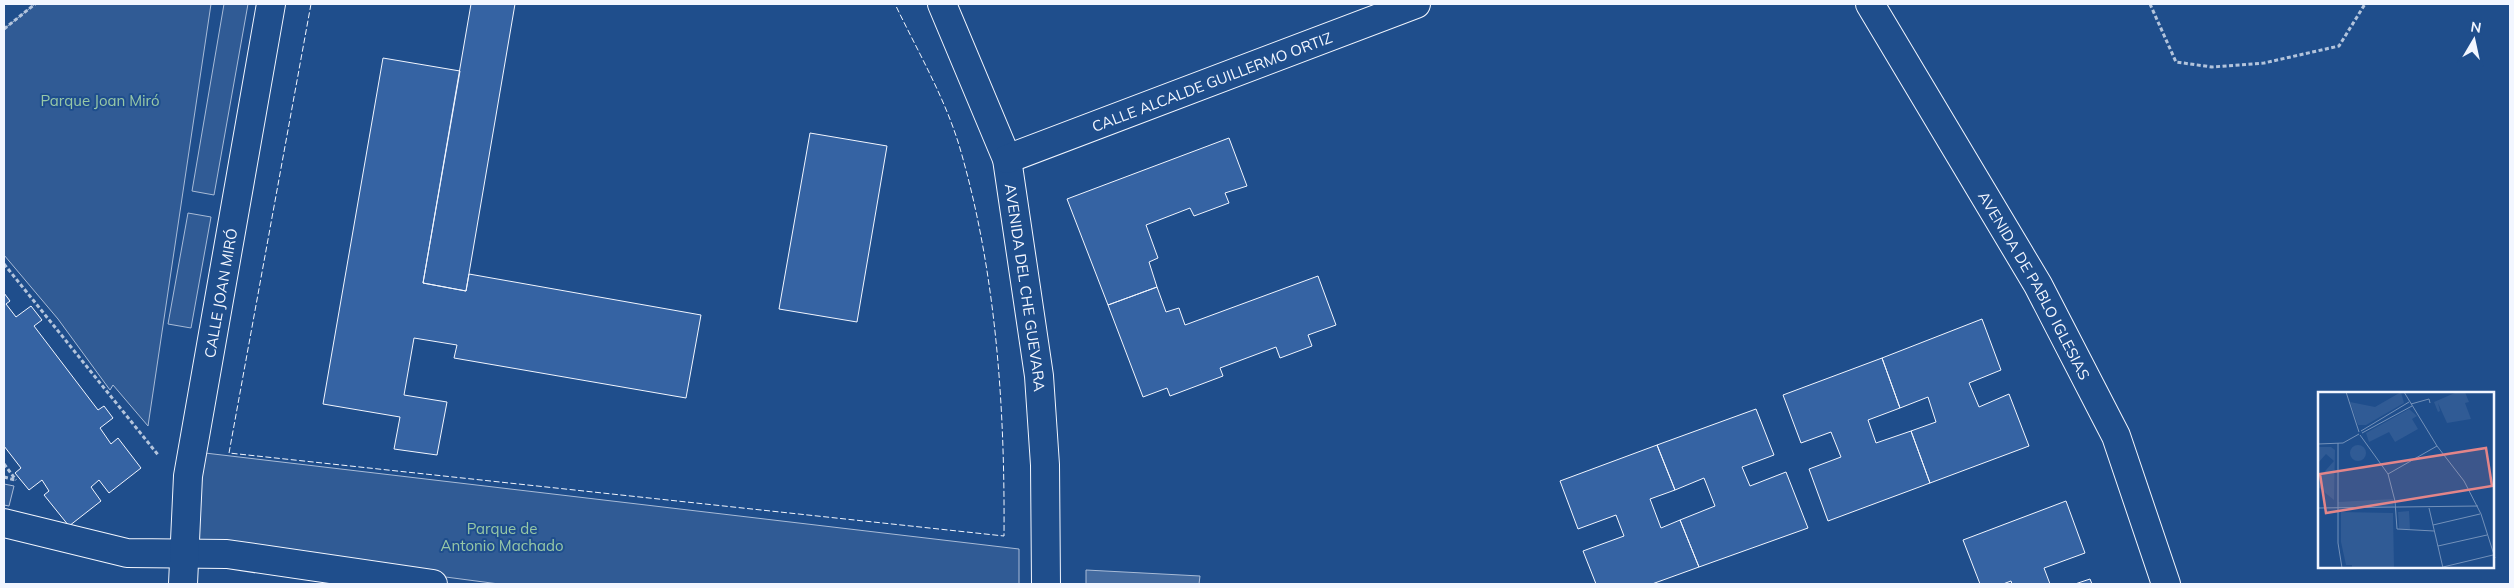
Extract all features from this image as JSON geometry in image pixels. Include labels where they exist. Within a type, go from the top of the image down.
[{"type":"street","name":"CALLE JOAN MIRÓ","points":[[183,584],[188,476],[271,4]]},
{"type":"street","name":"AVENIDA DEL CHE GUEVARA","points":[[942,4],[1007,160],[1039,376],[1045,465],[1046,584]]},
{"type":"street","name":"CALLE ALCALDE GUILLERMO ORTIZ","points":[[1007,160],[1416,4]]},
{"type":"street","name":"AVENIDA DE PABLO IGLESIAS","points":[[1870,4],[2038,286],[2116,436],[2166,584]]},
{"type":"street","points":[[4,522],[128,553],[185,552],[226,554],[433,584]]},
{"type":"path","points":[[4,29],[35,4]]},
{"type":"path","points":[[2150,4],[2176,62],[2212,67],[2264,64],[2339,46],[2365,4]]},
{"type":"path","points":[[4,264],[166,464]]},
{"type":"path","points":[[4,464],[16,480],[4,477]]},
{"type":"shaded area","name":"Parque Joan Miró","points":[[35,4],[211,4],[148,426],[113,385],[110,390],[58,319],[4,255],[4,29]]},
{"type":"shaded area","points":[[224,4],[248,4],[214,195],[192,191]]},
{"type":"shaded area","points":[[188,213],[211,217],[191,328],[168,324]]},
{"type":"shaded area","name":"Parque de Antonio Machado","points":[[205,453],[1019,549],[1019,584],[499,584],[194,544]]},
{"type":"shaded area","points":[[4,484],[14,486],[9,506],[4,505]]},
{"type":"shaded area","points":[[1086,570],[1200,576],[1199,584],[1086,584]]},
{"type":"building","points":[[471,4],[515,4],[466,291],[423,283]]},
{"type":"building","points":[[383,58],[460,71],[423,283],[466,291],[469,274],[701,315],[686,398],[454,358],[457,345],[414,338],[404,395],[447,402],[437,455],[394,449],[400,417],[323,404]]},
{"type":"building","points":[[810,133],[887,146],[857,322],[779,309]]},
{"type":"building","points":[[1229,138],[1247,186],[1225,193],[1229,203],[1194,216],[1190,208],[1146,225],[1158,258],[1149,262],[1157,287],[1108,305],[1067,199]]},
{"type":"building","points":[[1318,276],[1336,325],[1308,335],[1312,346],[1280,358],[1276,347],[1220,368],[1223,376],[1170,396],[1167,388],[1143,397],[1108,305],[1157,287],[1166,312],[1179,308],[1185,325]]},
{"type":"building","points":[[4,293],[10,301],[6,304],[16,317],[31,306],[42,320],[34,326],[98,410],[104,406],[113,418],[100,428],[111,444],[118,438],[141,468],[109,493],[99,480],[91,487],[101,501],[69,526],[44,495],[49,491],[42,480],[29,490],[15,473],[21,468],[4,446]]},
{"type":"building","points":[[1982,319],[2001,370],[1969,383],[1979,407],[2009,394],[2029,446],[1930,483],[1911,431],[1936,422],[1928,397],[1900,408],[1882,358]]},
{"type":"building","points":[[1882,358],[1900,408],[1868,420],[1876,443],[1911,431],[1930,483],[1828,521],[1809,469],[1841,457],[1831,432],[1801,443],[1783,395]]},
{"type":"building","points":[[1756,409],[1774,455],[1742,467],[1750,486],[1786,472],[1808,528],[1699,567],[1680,520],[1715,506],[1704,478],[1675,490],[1657,445]]},
{"type":"building","points":[[1657,445],[1675,490],[1650,499],[1661,528],[1680,520],[1699,567],[1652,584],[1596,584],[1583,551],[1624,536],[1616,515],[1578,529],[1560,481]]},
{"type":"building","points":[[2066,501],[2085,553],[2044,568],[2050,584],[2012,584],[2011,581],[2003,584],[1980,584],[1963,540]]},
{"type":"building","points":[[2090,579],[2092,584],[2075,584]]},
{"type":"fence","points":[[311,4],[229,453],[1004,536],[1003,438],[996,339],[990,289],[972,192],[959,145],[946,109],[895,4]]}]
